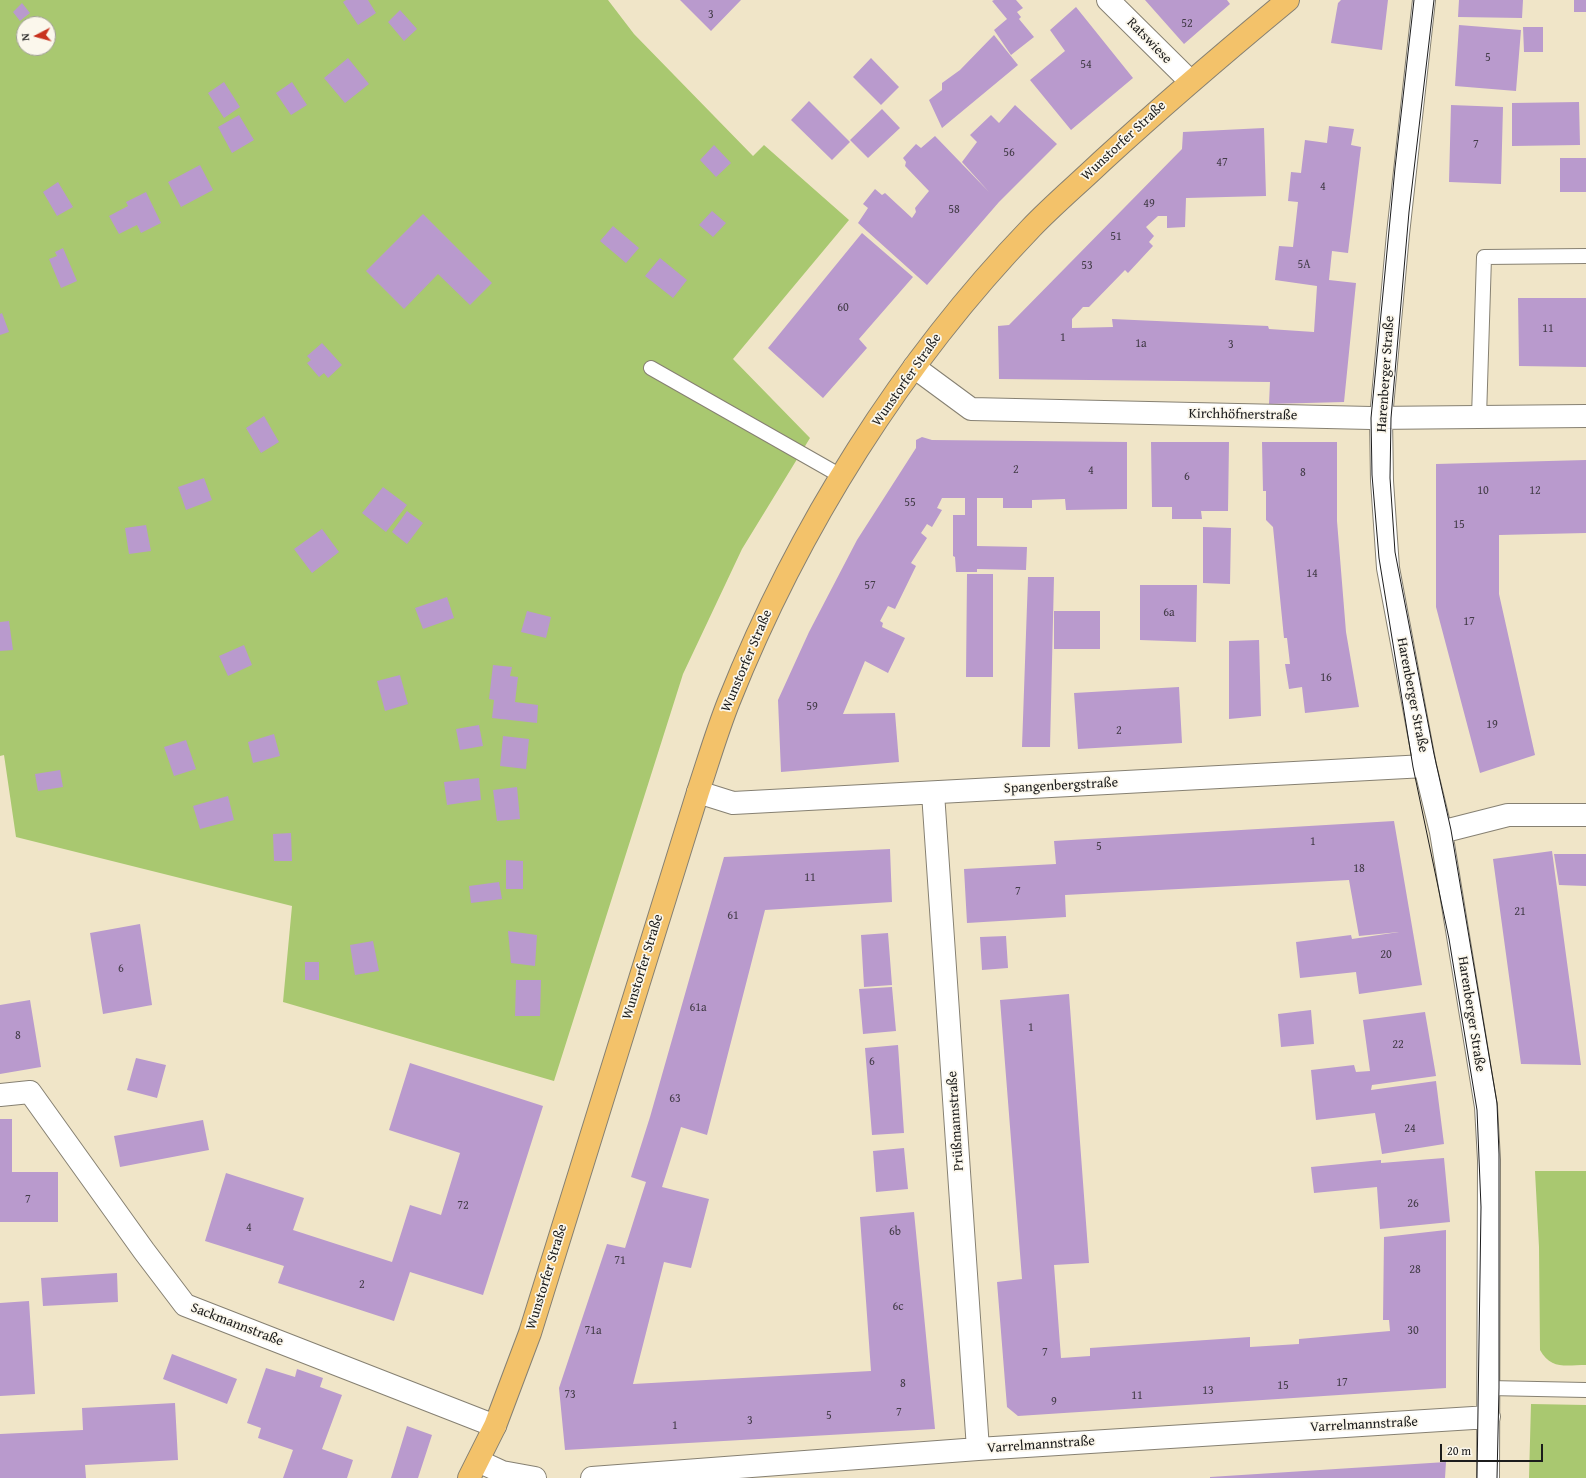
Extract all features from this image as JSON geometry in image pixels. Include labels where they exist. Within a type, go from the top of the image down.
[{"type":"main road","name":"Wunstorfer Straße","points":[[474,1469],[495,1426],[530,1334],[698,792],[728,703],[756,636],[800,547],[841,476],[944,326],[1032,227],[1190,81],[1288,0]]},
{"type":"street","name":"Ratswiese","points":[[1108,0],[1190,81]]},
{"type":"street","name":"Harenberger Straße","points":[[1424,0],[1398,234],[1380,418],[1382,481],[1388,568],[1425,766],[1441,832],[1486,1107],[1489,1160],[1488,1478]]},
{"type":"street","name":"Kirchhöfnerstraße","points":[[914,368],[971,409],[1380,418],[1586,416]]},
{"type":"street","name":"Spangenbergstraße","points":[[698,792],[732,803],[1425,766]]},
{"type":"street","name":"Prüßmannstraße","points":[[933,793],[978,1449]]},
{"type":"street","points":[[1441,832],[1508,815],[1586,816]]},
{"type":"street","name":"Sackmannstraße","points":[[0,1095],[30,1092],[184,1305],[495,1426]]},
{"type":"street","name":"Varrelmannstraße","points":[[592,1478],[978,1449],[1489,1417]]},
{"type":"street","points":[[474,1469],[535,1478]]},
{"type":"lane","points":[[1479,417],[1484,257],[1586,256]]},
{"type":"lane","points":[[651,368],[841,476]]},
{"type":"lane","points":[[1489,1388],[1586,1390]]},
{"type":"green space","points":[[0,0],[608,0],[634,34],[753,156],[764,145],[849,220],[733,359],[810,438],[742,549],[683,674],[554,1081],[283,1002],[292,906],[16,837],[4,755],[0,756]]},
{"type":"green space","points":[[1535,1171],[1586,1171],[1586,1365],[1566,1366],[1554,1364],[1544,1356],[1540,1350],[1539,1247]]},
{"type":"green space","points":[[1531,1404],[1586,1405],[1586,1478],[1529,1478]]},
{"type":"building","points":[[346,0],[368,0],[376,13],[358,25],[343,2]]},
{"type":"building","points":[[680,0],[741,0],[711,31]]},
{"type":"building","points":[[1016,0],[1023,8],[1017,12],[1021,17],[1019,19],[1034,37],[1011,55],[994,30],[1007,19],[992,1]]},
{"type":"building","points":[[1145,0],[1227,0],[1230,4],[1184,44]]},
{"type":"building","points":[[1341,0],[1388,0],[1382,50],[1331,43],[1338,3]]},
{"type":"building","points":[[1459,0],[1523,0],[1522,18],[1458,17]]},
{"type":"building","points":[[1574,0],[1586,0],[1586,12],[1574,12]]},
{"type":"building","points":[[22,3],[30,13],[26,16],[16,16],[13,12]]},
{"type":"building","points":[[1076,7],[1133,78],[1071,130],[1030,80],[1065,51],[1050,30]]},
{"type":"building","points":[[400,10],[417,29],[404,41],[388,22]]},
{"type":"building","points":[[1459,25],[1521,30],[1516,91],[1455,86]]},
{"type":"building","points":[[1523,27],[1543,27],[1543,52],[1524,52]]},
{"type":"building","points":[[994,35],[1018,65],[942,128],[929,100],[942,90],[942,83],[960,70]]},
{"type":"building","points":[[348,58],[369,84],[345,103],[324,78]]},
{"type":"building","points":[[871,58],[899,87],[881,105],[853,77]]},
{"type":"building","points":[[224,82],[240,107],[224,118],[208,93]]},
{"type":"building","points":[[292,82],[307,105],[291,115],[276,93]]},
{"type":"building","points":[[809,101],[850,142],[832,160],[791,120]]},
{"type":"building","points":[[1579,102],[1580,145],[1512,146],[1512,103]]},
{"type":"building","points":[[1015,105],[1057,144],[999,202],[927,285],[858,223],[868,208],[863,204],[875,189],[882,195],[885,193],[912,218],[916,212],[915,208],[929,191],[905,166],[906,162],[903,158],[916,144],[921,148],[935,136],[989,192],[962,162],[977,142],[970,135],[991,115],[999,123]]},
{"type":"building","points":[[1451,105],[1503,107],[1501,184],[1449,182]]},
{"type":"building","points":[[882,109],[900,128],[868,158],[850,140]]},
{"type":"building","points":[[239,115],[254,140],[232,153],[218,127]]},
{"type":"building","points":[[1329,126],[1354,129],[1351,145],[1361,147],[1348,253],[1332,251],[1329,280],[1356,283],[1344,402],[1269,404],[1270,382],[999,379],[998,326],[1009,325],[1182,149],[1183,132],[1264,128],[1266,196],[1186,198],[1185,227],[1167,228],[1167,216],[1158,216],[1146,227],[1154,236],[1149,242],[1153,246],[1128,273],[1125,270],[1089,307],[1083,307],[1072,319],[1072,328],[1113,327],[1112,319],[1268,326],[1269,329],[1314,332],[1317,286],[1275,280],[1279,246],[1293,247],[1298,202],[1288,201],[1291,172],[1301,173],[1305,140],[1327,143]]},
{"type":"building","points":[[714,145],[731,163],[716,177],[700,160]]},
{"type":"building","points":[[1560,158],[1586,158],[1586,192],[1560,192]]},
{"type":"building","points":[[200,165],[213,190],[181,207],[168,182]]},
{"type":"building","points":[[58,182],[73,207],[57,216],[43,192]]},
{"type":"building","points":[[146,192],[161,223],[141,233],[137,225],[119,234],[109,216],[128,206],[126,202]]},
{"type":"building","points":[[712,211],[726,223],[713,237],[699,225]]},
{"type":"building","points":[[423,214],[492,283],[470,305],[438,274],[404,309],[366,271]]},
{"type":"building","points":[[613,226],[639,248],[626,263],[600,241]]},
{"type":"building","points":[[862,233],[913,277],[859,339],[867,348],[823,398],[768,348]]},
{"type":"building","points":[[63,248],[77,281],[61,288],[49,259],[57,256],[55,252]]},
{"type":"building","points":[[660,258],[687,280],[673,298],[645,276]]},
{"type":"building","points":[[1518,298],[1586,298],[1586,367],[1519,366]]},
{"type":"building","points":[[2,313],[9,332],[0,335],[0,314]]},
{"type":"building","points":[[322,343],[342,365],[328,378],[324,373],[319,377],[307,363],[311,360],[307,356]]},
{"type":"building","points":[[264,416],[279,442],[261,453],[246,428]]},
{"type":"building","points":[[922,437],[932,440],[1127,442],[1127,509],[1066,510],[1065,499],[1032,500],[1032,508],[1003,508],[1003,498],[977,498],[977,546],[1027,547],[1026,570],[977,569],[977,572],[956,572],[955,557],[953,556],[953,515],[965,515],[965,498],[942,498],[937,508],[942,510],[932,527],[927,524],[921,533],[927,538],[911,563],[916,566],[895,609],[888,606],[880,621],[883,623],[882,627],[905,638],[888,673],[865,661],[843,714],[895,713],[899,762],[781,772],[778,700],[809,632],[857,540],[916,448],[916,440]]},
{"type":"building","points":[[1151,442],[1229,442],[1228,511],[1201,511],[1202,519],[1172,519],[1172,507],[1152,507]]},
{"type":"building","points":[[1262,442],[1337,442],[1337,521],[1346,632],[1359,707],[1305,713],[1302,687],[1289,689],[1285,664],[1290,664],[1287,638],[1284,638],[1273,527],[1266,520],[1266,491],[1263,491]]},
{"type":"building","points":[[1586,460],[1586,533],[1499,535],[1499,594],[1535,755],[1480,773],[1436,607],[1436,464]]},
{"type":"building","points":[[204,478],[212,500],[186,510],[178,487]]},
{"type":"building","points":[[383,487],[407,505],[386,532],[362,513]]},
{"type":"building","points":[[407,511],[423,523],[407,544],[392,532]]},
{"type":"building","points":[[146,525],[151,551],[129,554],[125,528]]},
{"type":"building","points":[[1203,527],[1231,528],[1230,584],[1203,583]]},
{"type":"building","points":[[322,529],[339,552],[312,573],[294,549]]},
{"type":"building","points":[[967,574],[993,574],[993,677],[966,677]]},
{"type":"building","points":[[1028,577],[1054,577],[1050,747],[1022,747]]},
{"type":"building","points":[[1140,585],[1197,585],[1196,642],[1140,640]]},
{"type":"building","points":[[447,597],[454,618],[423,629],[415,608]]},
{"type":"building","points":[[527,611],[551,617],[546,638],[521,632]]},
{"type":"building","points":[[1054,611],[1100,611],[1100,649],[1054,649]]},
{"type":"building","points":[[9,621],[13,650],[0,651],[0,622]]},
{"type":"building","points":[[1259,640],[1261,716],[1229,719],[1229,641]]},
{"type":"building","points":[[244,645],[252,665],[228,676],[219,656]]},
{"type":"building","points":[[493,665],[512,667],[510,676],[518,677],[515,702],[538,705],[537,723],[492,718],[494,700],[489,699]]},
{"type":"building","points":[[400,675],[408,704],[385,711],[377,681]]},
{"type":"building","points":[[1179,687],[1182,743],[1078,749],[1074,693]]},
{"type":"building","points":[[479,725],[483,746],[460,750],[456,729]]},
{"type":"building","points":[[274,734],[280,756],[253,763],[248,742]]},
{"type":"building","points":[[503,736],[529,739],[526,769],[500,766]]},
{"type":"building","points":[[186,740],[196,769],[174,776],[164,747]]},
{"type":"building","points":[[60,770],[63,787],[38,791],[35,774]]},
{"type":"building","points":[[479,778],[481,800],[447,805],[444,782]]},
{"type":"building","points":[[517,787],[520,819],[497,821],[493,790]]},
{"type":"building","points":[[228,796],[234,820],[200,829],[193,806]]},
{"type":"building","points":[[1394,821],[1422,985],[1359,994],[1356,972],[1300,978],[1296,942],[1351,935],[1352,939],[1399,932],[1359,936],[1349,880],[1065,895],[1066,917],[967,923],[964,869],[1056,864],[1054,841]]},
{"type":"building","points":[[291,833],[292,861],[274,861],[273,834]]},
{"type":"building","points":[[890,849],[892,902],[765,910],[707,1135],[681,1127],[662,1187],[709,1199],[691,1268],[664,1262],[633,1384],[871,1371],[860,1217],[914,1212],[935,1429],[565,1450],[559,1388],[607,1244],[625,1248],[646,1182],[631,1177],[650,1117],[724,857]]},
{"type":"building","points":[[1552,851],[1581,1065],[1521,1064],[1493,859]]},
{"type":"building","points":[[1554,854],[1586,854],[1586,886],[1559,885]]},
{"type":"building","points":[[506,860],[523,861],[523,889],[506,889]]},
{"type":"building","points":[[499,882],[502,899],[471,903],[469,886]]},
{"type":"building","points":[[140,924],[152,1005],[103,1014],[90,933]]},
{"type":"building","points":[[508,931],[537,935],[535,966],[511,963]]},
{"type":"building","points":[[888,933],[892,985],[864,987],[861,935]]},
{"type":"building","points":[[1006,936],[1008,968],[982,970],[980,937]]},
{"type":"building","points":[[373,941],[379,971],[355,975],[350,945]]},
{"type":"building","points":[[305,962],[319,962],[319,980],[305,980]]},
{"type":"building","points":[[516,980],[541,980],[540,1016],[515,1016]]},
{"type":"building","points":[[892,987],[896,1031],[863,1034],[859,989]]},
{"type":"building","points":[[1069,994],[1089,1263],[1054,1265],[1061,1358],[1090,1356],[1090,1348],[1250,1337],[1250,1347],[1299,1344],[1299,1339],[1390,1331],[1389,1320],[1383,1320],[1384,1237],[1446,1230],[1446,1388],[1018,1416],[1007,1407],[997,1282],[1022,1279],[1000,1000]]},
{"type":"building","points":[[30,1000],[41,1067],[0,1074],[0,1005]]},
{"type":"building","points":[[1311,1010],[1314,1044],[1281,1047],[1278,1014]]},
{"type":"building","points":[[1425,1012],[1436,1076],[1372,1085],[1371,1090],[1436,1081],[1444,1144],[1382,1154],[1375,1113],[1316,1120],[1311,1070],[1354,1065],[1356,1072],[1370,1071],[1363,1020]]},
{"type":"building","points":[[898,1045],[904,1133],[872,1135],[865,1048]]},
{"type":"building","points":[[136,1058],[166,1065],[157,1098],[127,1090]]},
{"type":"building","points":[[410,1063],[543,1106],[483,1295],[410,1272],[394,1321],[278,1283],[284,1266],[205,1241],[226,1173],[304,1198],[293,1230],[392,1262],[410,1205],[441,1215],[460,1153],[389,1130]]},
{"type":"building","points":[[0,1119],[12,1119],[12,1172],[58,1172],[58,1222],[0,1222]]},
{"type":"building","points":[[203,1120],[209,1150],[120,1167],[114,1136]]},
{"type":"building","points":[[904,1148],[908,1189],[876,1192],[873,1151]]},
{"type":"building","points":[[1444,1158],[1450,1222],[1380,1229],[1377,1187],[1314,1193],[1311,1167],[1381,1160],[1381,1163]]},
{"type":"building","points":[[117,1273],[118,1302],[43,1306],[41,1278]]},
{"type":"building","points":[[29,1301],[35,1394],[0,1396],[0,1303]]},
{"type":"building","points":[[172,1354],[237,1379],[227,1404],[163,1379]]},
{"type":"building","points":[[266,1368],[295,1377],[297,1369],[323,1378],[320,1387],[342,1395],[322,1449],[353,1460],[347,1478],[283,1478],[293,1450],[258,1438],[261,1428],[247,1423]]},
{"type":"building","points":[[175,1403],[178,1460],[85,1465],[86,1478],[0,1478],[0,1434],[83,1430],[82,1408]]},
{"type":"building","points":[[407,1426],[432,1435],[418,1478],[391,1478]]},
{"type":"building","points":[[1446,1462],[1445,1478],[1210,1478],[1210,1477]]},
{"type":"tram line","points":[[1414,0],[1395,168],[1371,418],[1372,475],[1379,558],[1413,767],[1449,939],[1477,1110],[1481,1207],[1477,1478]]},
{"type":"tram line","points":[[1434,0],[1409,212],[1391,418],[1390,478],[1395,552],[1434,754],[1451,830],[1497,1103],[1499,1154],[1499,1388],[1497,1478]]}]
